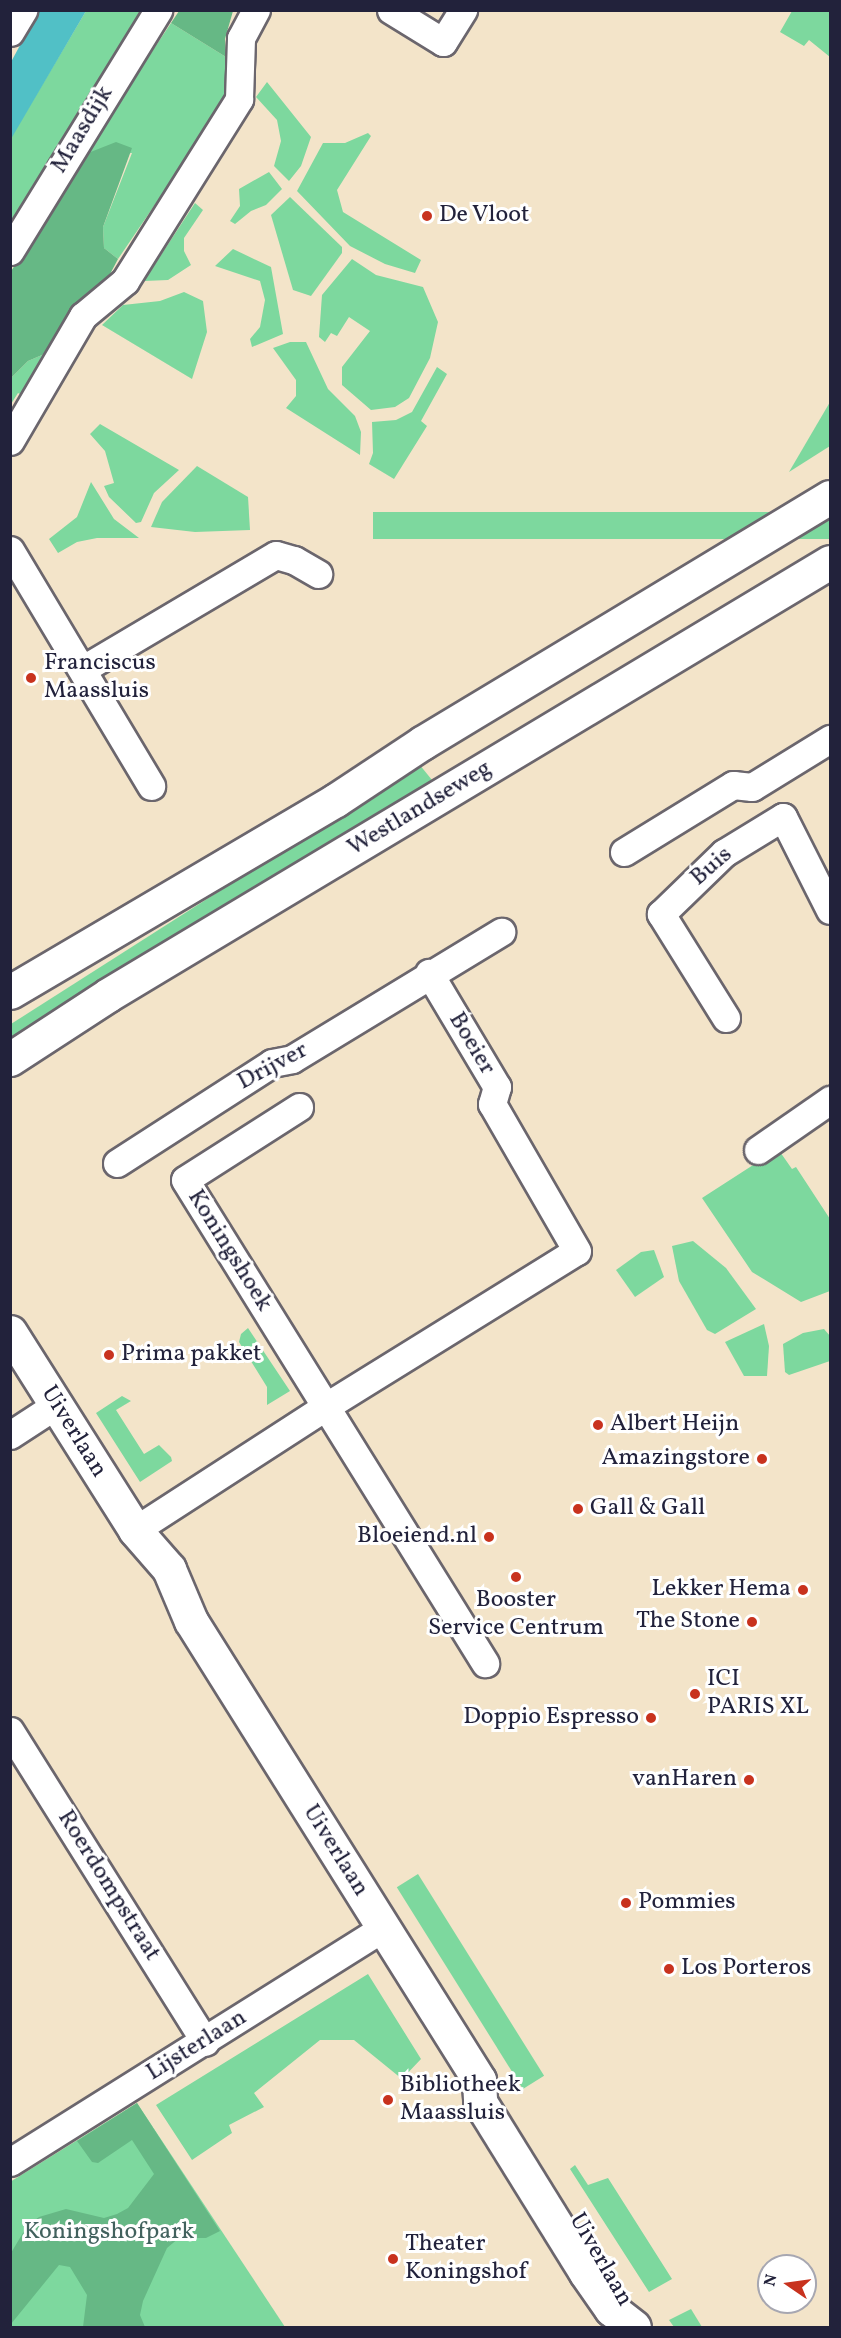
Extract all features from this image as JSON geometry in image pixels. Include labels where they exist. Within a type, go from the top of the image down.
[{"type":"main road","points":[[10,992],[336,800],[422,743],[831,497]]},
{"type":"main road","name":"Westlandseweg","points":[[10,1059],[108,995],[831,562]]},
{"type":"main road","name":"Uiverlaan","points":[[11,1329],[135,1530],[153,1579],[191,1621],[479,2080],[480,2102],[586,2273],[611,2309],[634,2327]]},
{"type":"street","points":[[10,32],[23,10]]},
{"type":"street","name":"Maasdijk","points":[[10,251],[158,10]]},
{"type":"street","points":[[13,431],[83,316],[125,281],[239,99],[241,38],[256,10]]},
{"type":"street","points":[[391,10],[443,42],[463,10]]},
{"type":"street","points":[[10,550],[152,786]]},
{"type":"street","points":[[83,669],[276,555],[294,560],[318,574]]},
{"type":"street","points":[[624,852],[733,785],[752,787],[831,739]]},
{"type":"street","name":"Buis","points":[[726,1018],[661,914],[724,853],[783,817],[831,910]]},
{"type":"street","points":[[429,973],[501,932]]},
{"type":"street","name":"Drijver","points":[[117,1163],[272,1063],[292,1059],[429,973]]},
{"type":"street","name":"Boeier","points":[[325,1407],[577,1251],[492,1104],[497,1088],[429,973]]},
{"type":"street","points":[[758,1150],[831,1100]]},
{"type":"street","name":"Koningshoek","points":[[299,1107],[185,1180],[485,1663]]},
{"type":"street","points":[[10,1435],[56,1405]]},
{"type":"street","points":[[135,1530],[325,1407]]},
{"type":"street","name":"Roerdompstraat","points":[[10,1731],[205,2042]]},
{"type":"street","name":"Lijsterlaan","points":[[10,2162],[205,2042],[383,1928]]},
{"type":"green space","points":[[86,11],[143,11],[11,228],[10,139]]},
{"type":"green space","points":[[179,11],[233,11],[225,39],[226,57],[171,23]]},
{"type":"green space","points":[[792,11],[830,11],[830,57],[809,40],[804,46],[780,32]]},
{"type":"green space","points":[[171,23],[226,57],[230,94],[118,259],[104,248],[103,227],[132,153],[83,155]]},
{"type":"green space","points":[[267,82],[311,137],[301,166],[289,181],[274,166],[281,141],[277,120],[256,97]]},
{"type":"green space","points":[[368,133],[371,136],[337,190],[343,212],[421,260],[415,273],[385,264],[350,246],[297,191],[323,143],[345,143]]},
{"type":"green space","points":[[116,142],[132,148],[103,227],[104,248],[118,259],[109,276],[86,294],[49,352],[28,361],[11,378],[10,273],[83,155]]},
{"type":"green space","points":[[269,172],[282,189],[266,205],[251,211],[235,224],[230,221],[240,206],[239,189]]},
{"type":"green space","points":[[290,197],[342,247],[342,253],[311,296],[293,290],[271,215]]},
{"type":"green space","points":[[195,203],[203,210],[184,238],[184,251],[191,265],[168,280],[144,281]]},
{"type":"green space","points":[[233,249],[271,267],[283,334],[252,347],[250,339],[260,327],[265,300],[260,281],[215,266]]},
{"type":"green space","points":[[352,259],[376,275],[423,287],[438,322],[430,358],[409,398],[395,407],[371,410],[342,385],[342,367],[370,331],[349,317],[337,336],[331,333],[325,342],[319,337],[322,295]]},
{"type":"green space","points":[[184,292],[203,301],[207,332],[192,379],[102,325],[123,305],[160,301]]},
{"type":"green space","points":[[290,342],[306,342],[328,389],[355,416],[361,432],[360,455],[286,408],[296,396],[296,380],[273,348]]},
{"type":"green space","points":[[49,352],[22,395],[18,393],[11,404],[11,378],[28,361]]},
{"type":"green space","points":[[437,367],[447,374],[421,421],[427,426],[394,479],[369,464],[373,453],[372,422],[396,420],[412,412]]},
{"type":"green space","points":[[830,402],[830,446],[789,472]]},
{"type":"green space","points":[[100,424],[179,470],[154,493],[141,522],[136,523],[109,497],[104,486],[114,483],[105,451],[90,434]]},
{"type":"green space","points":[[197,466],[248,497],[250,530],[195,532],[151,527],[162,502]]},
{"type":"green space","points":[[91,482],[114,519],[139,538],[97,538],[77,542],[58,553],[49,539],[77,517]]},
{"type":"green space","points":[[373,512],[830,512],[830,539],[373,539]]},
{"type":"green space","points":[[419,764],[432,780],[11,1040],[11,1024]]},
{"type":"green space","points":[[778,1149],[792,1169],[796,1167],[830,1219],[830,1291],[801,1302],[752,1272],[702,1198]]},
{"type":"green space","points":[[693,1241],[726,1268],[756,1309],[715,1334],[707,1330],[679,1281],[672,1246]]},
{"type":"green space","points":[[654,1250],[664,1277],[635,1297],[616,1270],[641,1252]]},
{"type":"green space","points":[[764,1324],[769,1346],[767,1376],[744,1376],[725,1342]]},
{"type":"green space","points":[[248,1328],[290,1391],[267,1405],[267,1387],[239,1342],[241,1334]]},
{"type":"green space","points":[[824,1329],[830,1336],[830,1361],[789,1375],[785,1372],[783,1344],[803,1333]]},
{"type":"green space","points":[[122,1396],[131,1401],[116,1410],[144,1454],[159,1445],[172,1461],[140,1482],[96,1413]]},
{"type":"green space","points":[[418,1874],[544,2076],[523,2089],[397,1887]]},
{"type":"green space","points":[[368,1974],[421,2059],[402,2079],[354,2040],[320,2040],[254,2093],[264,2107],[229,2125],[232,2133],[192,2160],[156,2105]]},
{"type":"green space","name":"Koningshofpark","points":[[137,2103],[285,2327],[11,2327],[10,2182]]},
{"type":"green space","points":[[137,2103],[220,2231],[206,2238],[179,2238],[167,2248],[143,2301],[140,2315],[145,2327],[83,2327],[87,2295],[70,2267],[59,2265],[11,2324],[11,2253],[27,2226],[39,2217],[66,2209],[104,2218],[117,2214],[128,2208],[154,2174],[132,2140],[98,2163],[92,2162],[77,2141]]},
{"type":"green space","points":[[575,2165],[588,2185],[608,2178],[672,2279],[649,2292],[570,2169]]},
{"type":"green space","points":[[691,2309],[702,2327],[674,2327],[669,2320]]},
{"type":"water","points":[[39,10],[86,11],[11,139],[11,62]]},
{"type":"place","name":"De Vloot","points":[[427,216]]},
{"type":"place","name":"Franciscus Maassluis","points":[[31,678]]},
{"type":"place","name":"Prima pakket","points":[[109,1355]]},
{"type":"place","name":"Albert Heijn","points":[[598,1425]]},
{"type":"place","name":"Amazingstore","points":[[762,1459]]},
{"type":"place","name":"Gall & Gall","points":[[578,1509]]},
{"type":"place","name":"Bloeiend.nl","points":[[489,1537]]},
{"type":"place","name":"Booster Service Centrum","points":[[516,1577]]},
{"type":"place","name":"Lekker Hema","points":[[803,1590]]},
{"type":"place","name":"The Stone","points":[[752,1622]]},
{"type":"place","name":"ICI PARIS XL","points":[[695,1694]]},
{"type":"place","name":"Doppio Espresso","points":[[651,1718]]},
{"type":"place","name":"vanHaren","points":[[749,1780]]},
{"type":"place","name":"Pommies","points":[[626,1903]]},
{"type":"place","name":"Los Porteros","points":[[669,1969]]},
{"type":"place","name":"Bibliotheek Maassluis","points":[[388,2100]]},
{"type":"place","name":"Theater Koningshof","points":[[393,2259]]}]
